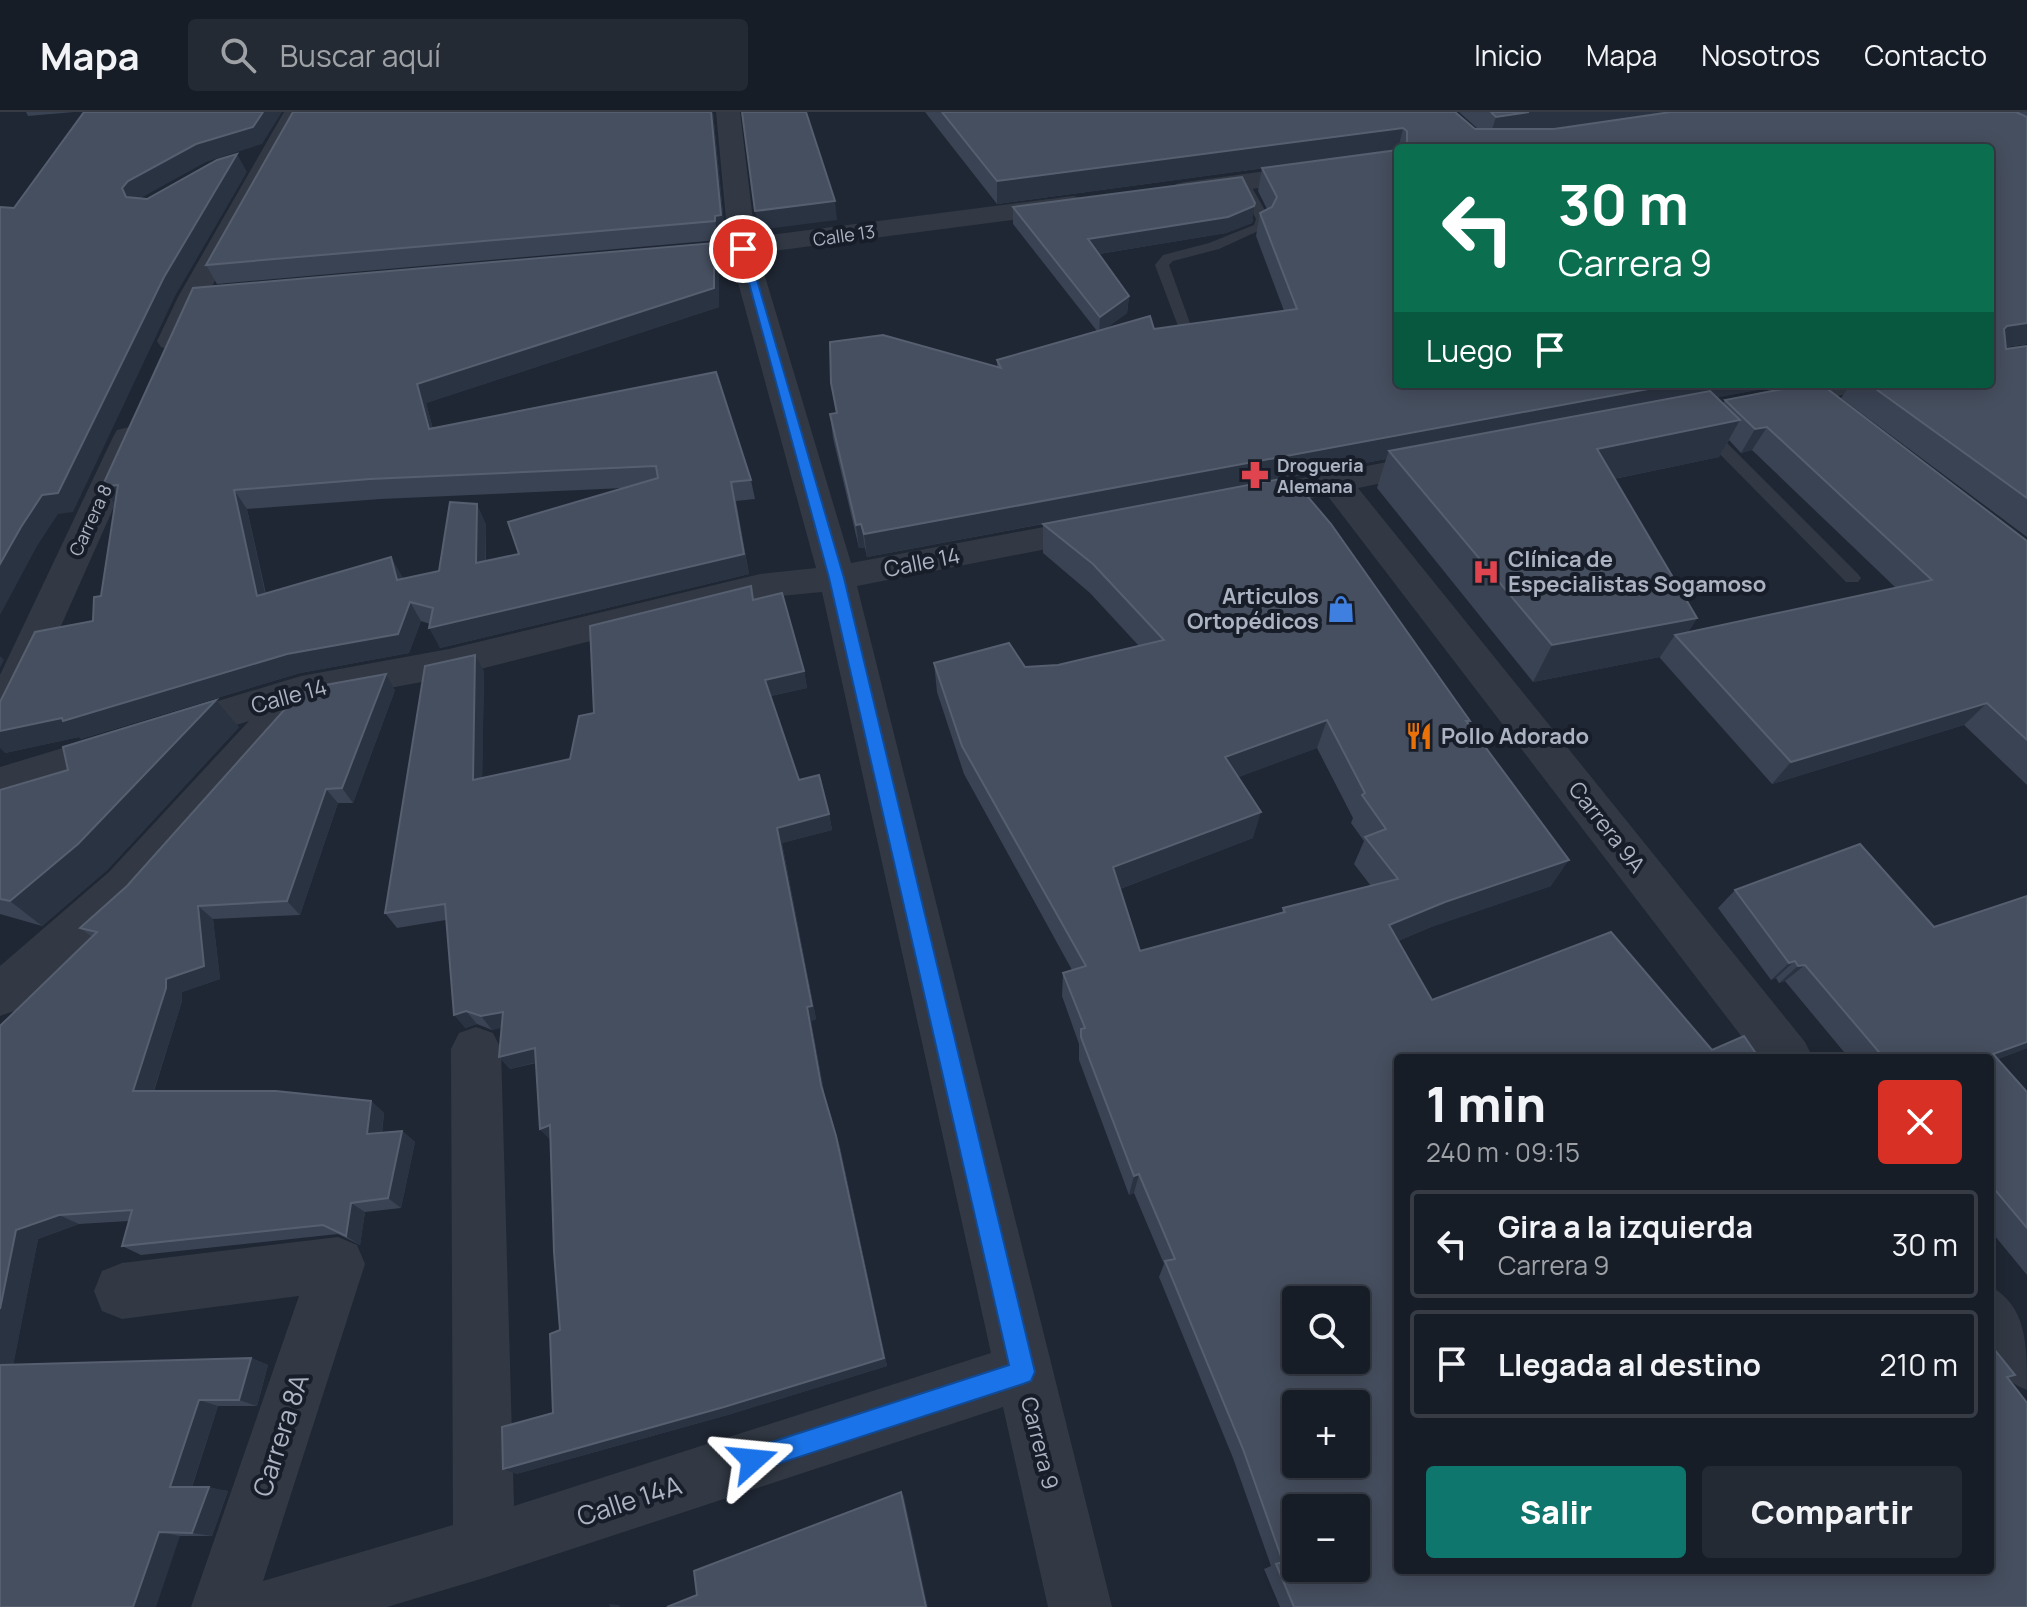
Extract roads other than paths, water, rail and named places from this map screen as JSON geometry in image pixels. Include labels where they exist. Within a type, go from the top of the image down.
[{"type":"street","points":[[159,370],[208,296],[260,156],[296,112]]},
{"type":"street","name":"Carrera 9","points":[[728,112],[743,249],[837,578],[1080,1607]]},
{"type":"street","points":[[1153,194],[1394,162]]},
{"type":"street","name":"Calle 13","points":[[680,254],[743,249],[1105,200]]},
{"type":"street","points":[[1682,416],[1832,388]]},
{"type":"street","name":"Carrera 8","points":[[0,718],[139,413]]},
{"type":"street","points":[[1211,506],[1474,456]]},
{"type":"street","name":"Carrera 9A","points":[[1336,483],[1785,1054]]},
{"type":"street","name":"Calle 14","points":[[0,783],[301,690],[449,663],[760,586],[837,578],[1133,521]]},
{"type":"street","points":[[0,995],[125,885],[301,690]]},
{"type":"street","points":[[476,1049],[484,1547]]},
{"type":"street","name":"Carrera 8A","points":[[122,1291],[338,1264],[223,1607]]},
{"type":"street","points":[[1994,1319],[2027,1361]]},
{"type":"street","name":"Calle 14A","points":[[279,1607],[484,1547],[1023,1372]]},
{"type":"lane","points":[[1183,323],[1162,265],[1168,258],[1214,246],[1260,227],[1263,219],[1243,182],[1247,181]]},
{"type":"lane","points":[[1682,416],[1852,578]]},
{"type":"place","name":"Drogueria Alemana","points":[[1255,475]]},
{"type":"place","name":"Clínica de Especialistas Sogamoso","points":[[1486,572]]},
{"type":"place","name":"Articulos Ortopédicos","points":[[1341,609]]},
{"type":"place","name":"Pollo Adorado","points":[[1419,736]]}]
